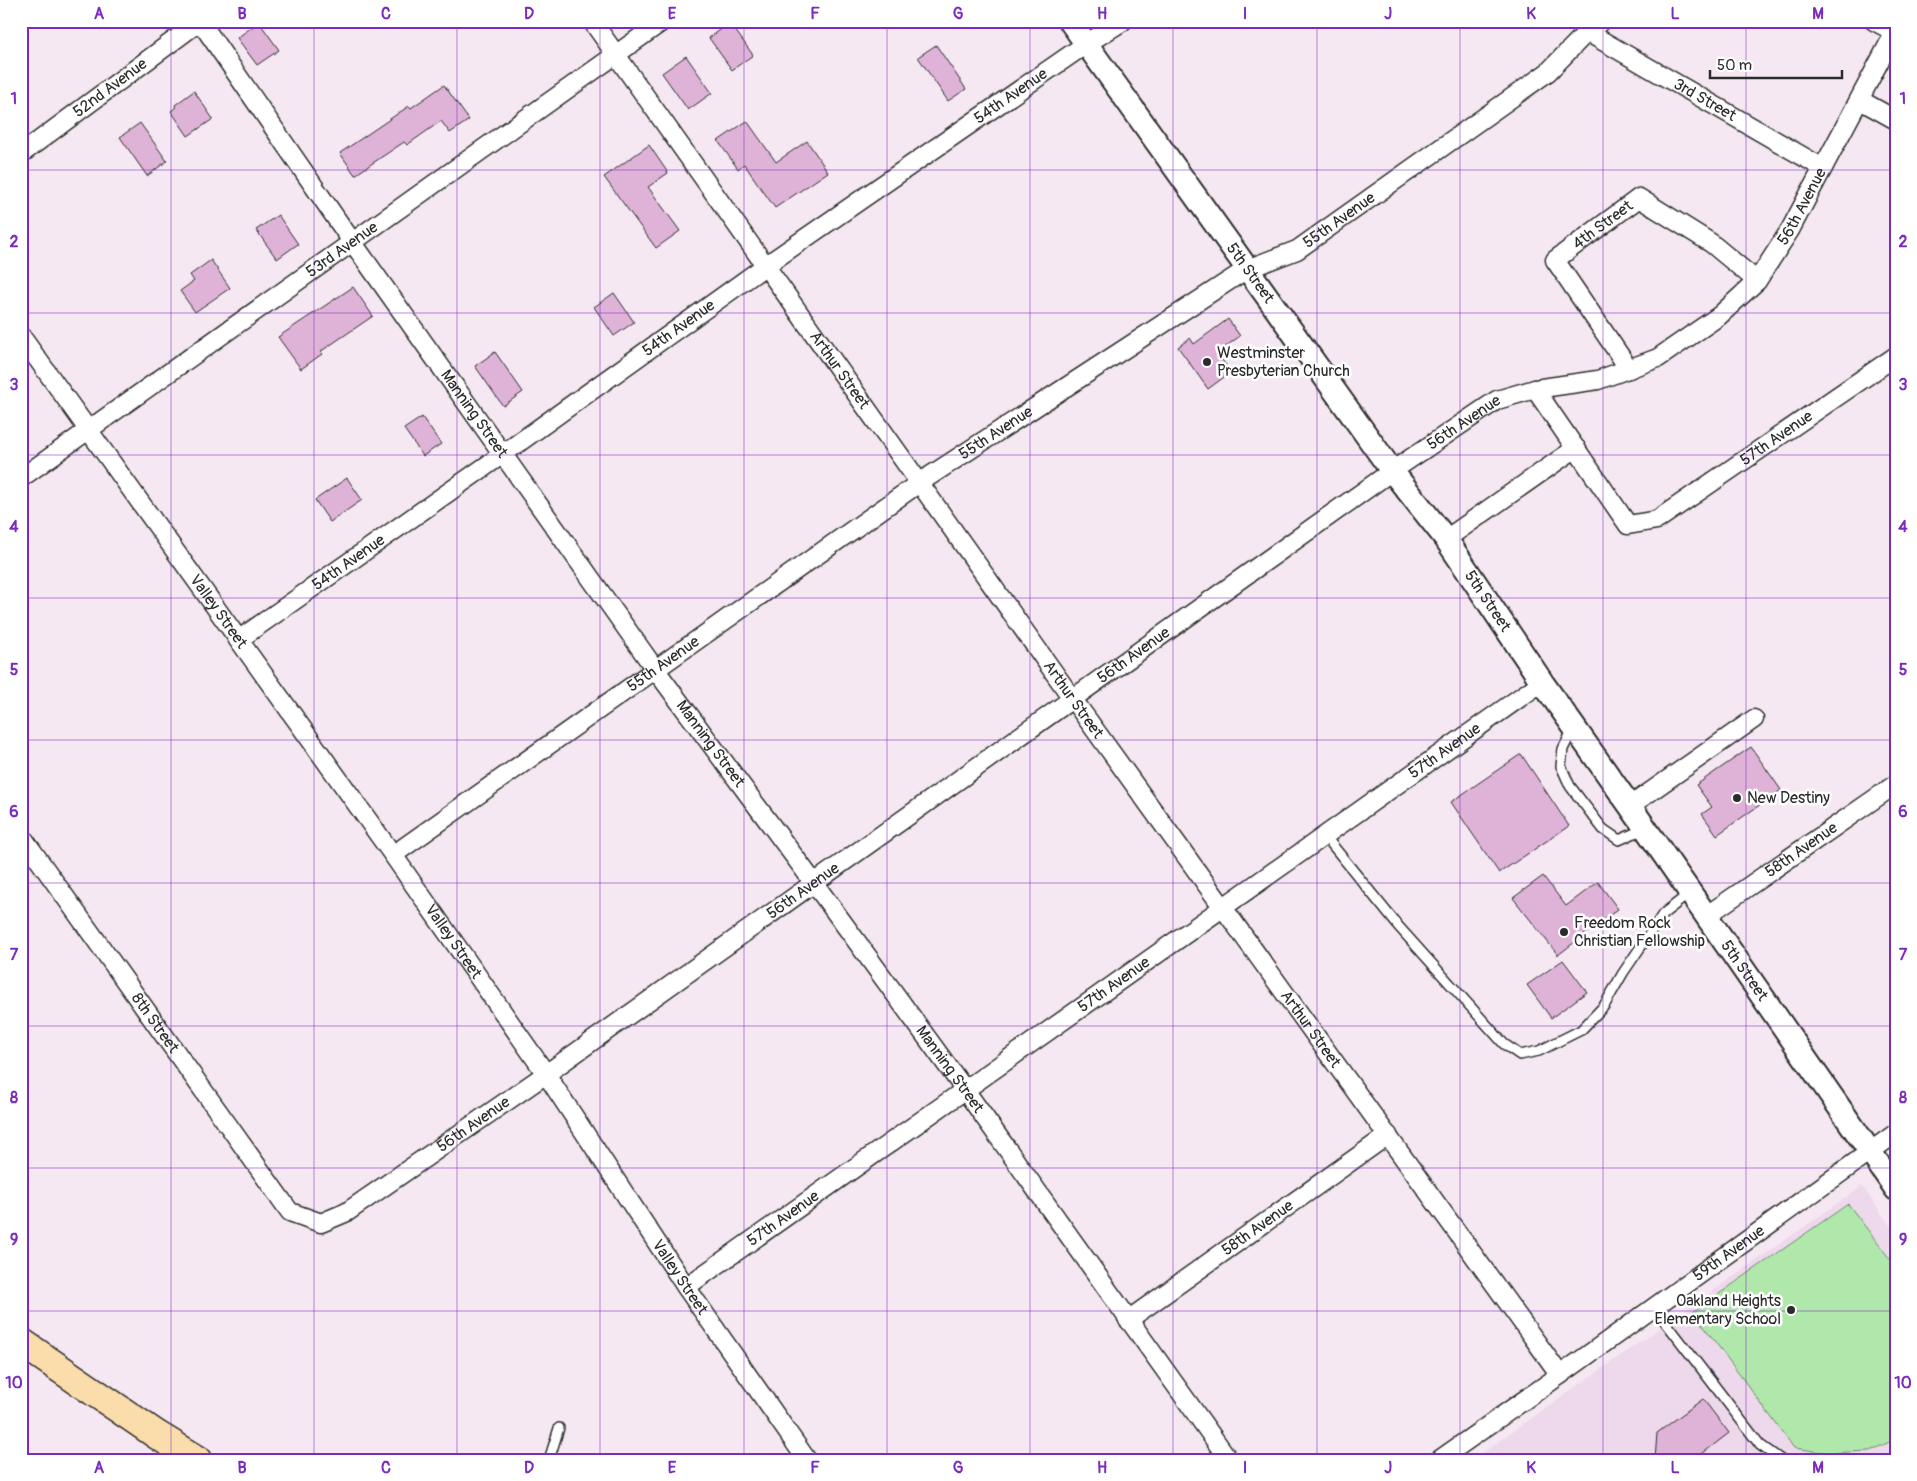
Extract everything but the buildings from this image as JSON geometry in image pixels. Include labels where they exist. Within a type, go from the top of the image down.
[{"type":"main road","points":[[21,1342],[157,1435],[198,1460]]},
{"type":"street","name":"52nd Avenue","points":[[21,154],[200,21]]},
{"type":"street","name":"Manning Street","points":[[200,21],[353,243],[655,669],[965,1090],[1229,1460]]},
{"type":"street","name":"Arthur Street","points":[[592,21],[1222,908],[1560,1375]]},
{"type":"street","name":"53rd Avenue","points":[[21,478],[663,21]]},
{"type":"street","name":"5th Street","points":[[1070,21],[1392,471],[1446,539],[1542,682],[1646,828],[1896,1189]]},
{"type":"street","name":"54th Avenue","points":[[238,640],[765,266],[1122,21]]},
{"type":"street","name":"55th Avenue","points":[[393,855],[919,483],[1247,269],[1297,250],[1548,72],[1587,32],[1602,21]]},
{"type":"street","points":[[1874,21],[1895,31]]},
{"type":"street","name":"56th Avenue","points":[[290,1212],[321,1223],[347,1212],[546,1074],[1392,471],[1497,400],[1535,389],[1598,380],[1629,369],[1658,358],[1719,316],[1757,281],[1790,230],[1895,31]]},
{"type":"street","name":"3rd Street","points":[[1587,32],[1823,168]]},
{"type":"street","points":[[1860,100],[1896,120]]},
{"type":"street","name":"4th Street","points":[[1629,369],[1555,260],[1639,198],[1711,243],[1757,281]]},
{"type":"street","name":"Valley Street","points":[[21,336],[393,855],[546,1074],[686,1287],[807,1460]]},
{"type":"street","name":"57th Avenue","points":[[1576,448],[1628,525],[1657,520],[1896,356]]},
{"type":"street","points":[[1446,539],[1576,448],[1535,389]]},
{"type":"street","name":"57th Avenue","points":[[686,1287],[1542,682]]},
{"type":"street","points":[[1630,806],[1754,719]]},
{"type":"street","name":"58th Avenue","points":[[1706,916],[1896,784]]},
{"type":"street","name":"8th Street","points":[[21,835],[290,1212]]},
{"type":"street","name":"59th Avenue","points":[[1439,1460],[1896,1133]]},
{"type":"street","name":"58th Avenue","points":[[1128,1320],[1388,1136]]},
{"type":"lane","points":[[1574,726],[1563,749],[1561,766],[1570,786],[1603,829],[1619,840],[1646,828]]},
{"type":"lane","points":[[1325,836],[1398,927],[1504,1044],[1520,1055],[1539,1050],[1581,1030],[1604,1006],[1623,973],[1663,914],[1690,893]]},
{"type":"lane","points":[[1654,1307],[1760,1445],[1781,1460]]},
{"type":"lane","points":[[549,1460],[559,1428]]},
{"type":"shaded area","name":"Oakland Heights Elementary School","points":[[1862,1186],[1896,1234],[1896,1460],[1472,1460]]},
{"type":"green space","points":[[1848,1204],[1896,1267],[1896,1439],[1870,1451],[1829,1453],[1794,1448],[1693,1312]]},
{"type":"place","name":"Westminster Presbyterian Church","points":[[1207,362]]},
{"type":"place","name":"New Destiny","points":[[1737,798]]},
{"type":"place","name":"Freedom Rock Christian Fellowship","points":[[1564,932]]},
{"type":"place","name":"Oakland Heights Elementary School","points":[[1791,1310]]}]
